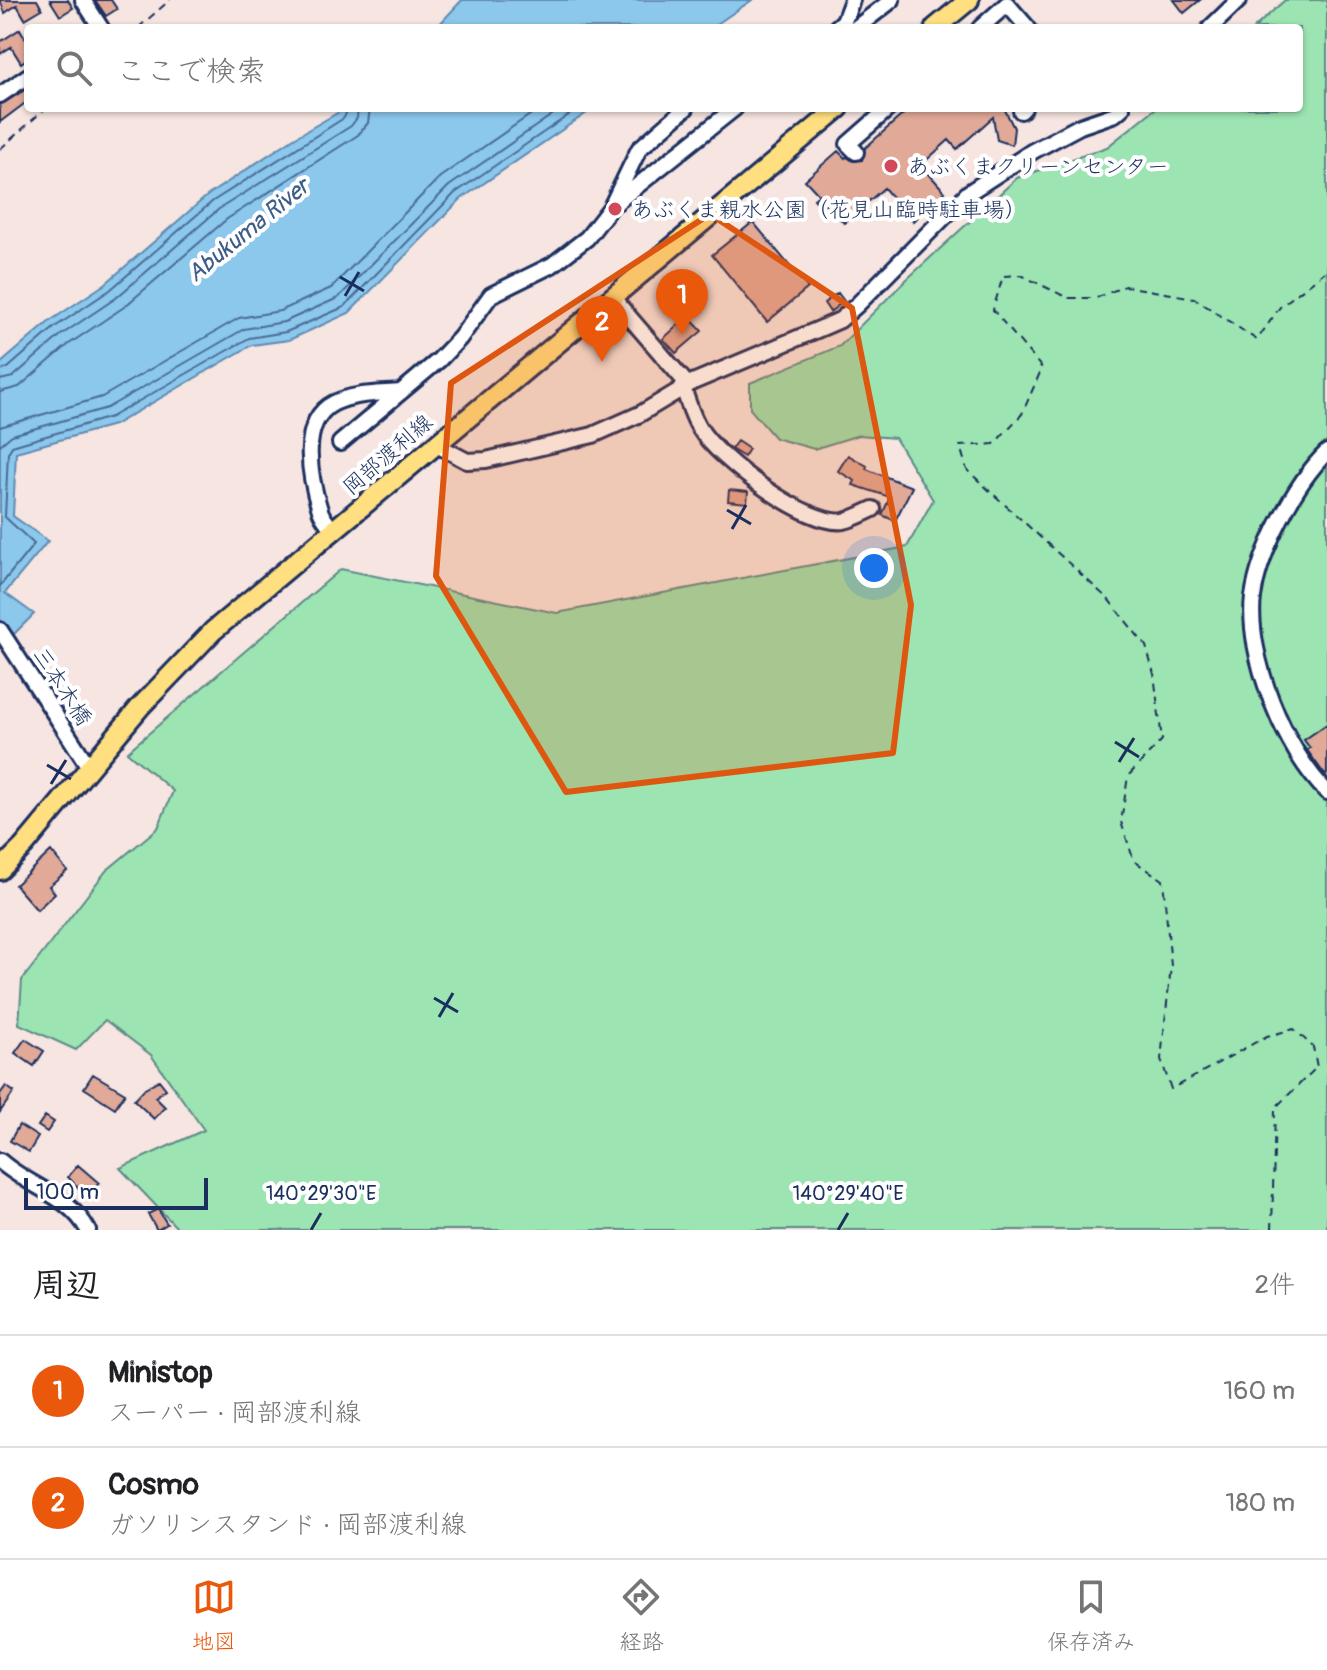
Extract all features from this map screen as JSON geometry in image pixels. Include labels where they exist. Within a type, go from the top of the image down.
[{"type":"main road","points":[[940,24],[969,0]]},
{"type":"main road","name":"岡部渡利線","points":[[0,870],[24,846],[169,674],[213,631],[834,112]]},
{"type":"street","points":[[83,0],[98,24]]},
{"type":"street","points":[[841,24],[852,0]]},
{"type":"street","points":[[861,24],[892,0]]},
{"type":"street","points":[[1214,24],[1239,0]]},
{"type":"street","points":[[984,24],[1007,4],[1024,24]]},
{"type":"street","points":[[0,95],[24,79]]},
{"type":"street","points":[[340,443],[460,338],[491,295],[552,265],[587,238],[611,207],[639,149],[681,112]]},
{"type":"street","points":[[611,207],[730,112]]},
{"type":"street","points":[[856,152],[848,144],[884,112]]},
{"type":"street","points":[[435,444],[467,461],[524,452],[593,435],[640,414],[685,387],[840,320],[968,193],[1033,151],[1101,113]]},
{"type":"street","points":[[612,297],[685,387],[698,427],[709,441],[751,477],[797,508],[821,519],[842,521],[873,509]]},
{"type":"street","points":[[333,531],[320,513],[311,464],[309,437],[316,421],[322,411],[335,403],[350,398],[401,392]]},
{"type":"street","points":[[1327,452],[1296,490],[1260,567],[1253,597],[1252,631],[1272,701],[1291,742],[1327,792]]},
{"type":"street","name":"三本木橋","points":[[0,630],[89,767]]},
{"type":"street","points":[[0,1161],[32,1185],[68,1204],[88,1230]]},
{"type":"path","points":[[143,24],[170,0]]},
{"type":"path","points":[[0,149],[42,112]]},
{"type":"path","points":[[1272,1230],[1275,1108],[1317,1067],[1313,1047],[1294,1029],[1267,1036],[1171,1089],[1161,1059],[1171,966],[1163,880],[1134,861],[1121,822],[1128,776],[1162,740],[1154,674],[1146,646],[1108,599],[967,470],[960,446],[994,444],[1022,414],[1042,368],[993,310],[1003,276],[1021,275],[1068,298],[1096,298],[1125,286],[1194,298],[1257,340],[1280,307],[1327,270]]},
{"type":"highlighted area","points":[[710,214],[852,308],[911,605],[893,753],[566,792],[436,576],[451,383]]},
{"type":"green space","points":[[1285,0],[1327,0],[1327,1230],[179,1230],[120,1168],[204,1130],[151,1055],[105,1020],[76,1050],[19,1024],[22,980],[106,871],[158,828],[173,791],[127,752],[341,569],[557,613],[907,547],[933,500],[895,438],[859,435],[814,449],[775,438],[750,409],[750,383],[840,346],[906,280],[1017,178],[1107,147],[1151,112],[1303,112],[1303,24],[1258,24]]},
{"type":"water","points":[[462,0],[752,0],[717,24],[440,24]]},
{"type":"water","name":"Abukuma River","points":[[339,112],[588,112],[461,199],[349,313],[289,340],[252,345],[114,425],[16,452],[13,516],[48,541],[5,593],[34,614],[0,648],[0,364],[50,321],[105,284],[208,195]]},
{"type":"building","points":[[0,0],[37,0],[42,9],[25,19],[17,5],[5,13]]},
{"type":"building","points":[[50,0],[68,0],[73,8],[60,16]]},
{"type":"building","points":[[95,0],[111,0],[117,9],[106,16]]},
{"type":"building","points":[[1174,0],[1200,0],[1184,13]]},
{"type":"building","points":[[20,29],[24,36],[24,61],[21,63],[11,47],[0,54],[0,42]]},
{"type":"building","points":[[24,90],[24,104],[0,122],[0,105]]},
{"type":"building","name":"あぶくまクリーンセンター","points":[[906,112],[1006,112],[1014,128],[1012,145],[997,140],[993,117],[957,149],[949,140],[921,165],[945,192],[913,221],[884,188],[844,223],[826,203],[821,207],[814,199],[819,195],[805,180],[838,151],[853,161],[862,160],[865,148]]},
{"type":"building","points":[[753,222],[808,288],[767,322],[712,255]]},
{"type":"building","points":[[838,293],[844,301],[830,312],[824,303]]},
{"type":"building","points":[[688,316],[702,331],[676,353],[663,339]]},
{"type":"building","points":[[737,441],[749,449],[744,457],[731,449]]},
{"type":"building","points":[[848,455],[867,466],[866,469],[912,487],[895,521],[882,515],[890,497],[853,485],[855,481],[838,471]]},
{"type":"building","points":[[729,490],[748,492],[747,503],[728,501]]},
{"type":"building","points":[[1327,724],[1325,775],[1307,750],[1310,748],[1304,740]]},
{"type":"building","points":[[51,851],[67,871],[49,886],[55,893],[37,910],[15,885]]},
{"type":"building","points":[[25,1039],[44,1051],[34,1066],[15,1053]]},
{"type":"building","points":[[93,1074],[125,1093],[115,1108],[84,1088]]},
{"type":"building","points":[[159,1080],[166,1089],[155,1097],[165,1107],[154,1119],[134,1100],[145,1088]]},
{"type":"building","points":[[6,1086],[14,1092],[0,1112],[0,1094]]},
{"type":"building","points":[[45,1116],[54,1122],[47,1132],[38,1126]]},
{"type":"building","points":[[19,1125],[38,1137],[29,1152],[10,1141]]},
{"type":"building","points":[[78,1165],[99,1183],[87,1197],[68,1177]]},
{"type":"building","points":[[158,1209],[167,1224],[157,1230],[148,1214]]},
{"type":"place","name":"あぶくまクリーンセンター","points":[[891,166]]},
{"type":"place","name":"あぶくま親水公園（花見山臨時駐車場）","points":[[615,209]]},
{"type":"place","name":"Ministop","points":[[682,335]]},
{"type":"place","name":"Cosmo","points":[[602,362]]}]
